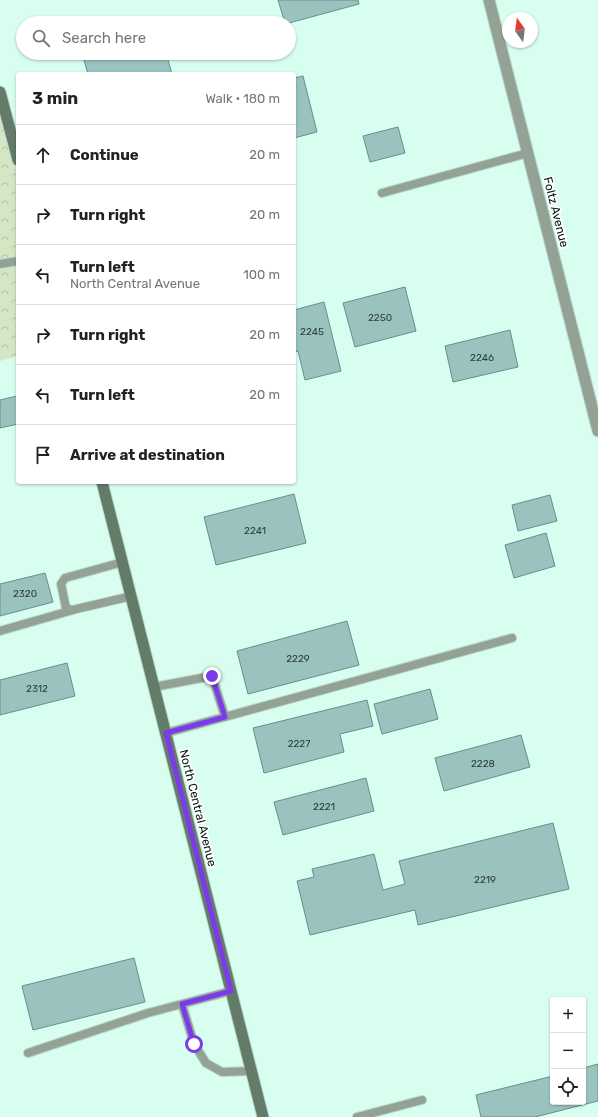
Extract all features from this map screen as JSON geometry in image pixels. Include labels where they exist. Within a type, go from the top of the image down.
[{"type":"main road","points":[[0,92],[16,152]]},
{"type":"main road","name":"North Central Avenue","points":[[103,484],[263,1117]]},
{"type":"street","name":"Foltz Avenue","points":[[489,0],[598,431]]},
{"type":"lane","points":[[382,193],[528,153]]},
{"type":"lane","points":[[0,264],[16,261]]},
{"type":"lane","points":[[74,610],[66,608],[62,584],[65,578],[123,562]]},
{"type":"lane","points":[[0,631],[74,610],[132,596]]},
{"type":"lane","points":[[166,733],[512,638]]},
{"type":"lane","points":[[154,686],[212,676],[225,717]]},
{"type":"lane","points":[[28,1053],[148,1014],[231,991]]},
{"type":"lane","points":[[182,1004],[194,1044],[206,1063],[222,1072],[252,1071]]},
{"type":"lane","points":[[357,1117],[422,1100]]},
{"type":"green space","points":[[0,92],[16,152],[16,357],[0,361]]},
{"type":"building","points":[[278,0],[358,0],[359,4],[296,21],[296,16],[283,16]]},
{"type":"building","points":[[84,60],[168,60],[171,72],[87,72]]},
{"type":"building","points":[[303,76],[317,132],[296,137],[296,78]]},
{"type":"building","points":[[398,127],[405,153],[370,162],[363,136]]},
{"type":"building","points":[[405,287],[416,331],[355,347],[343,303]]},
{"type":"building","points":[[324,302],[341,371],[305,380],[298,351],[296,352],[296,309]]},
{"type":"building","points":[[510,330],[518,367],[453,382],[445,346]]},
{"type":"building","points":[[16,396],[16,424],[0,428],[0,400]]},
{"type":"building","points":[[294,494],[306,543],[216,565],[204,517]]},
{"type":"building","points":[[550,495],[557,521],[518,531],[512,505]]},
{"type":"building","points":[[546,533],[555,566],[514,578],[505,545]]},
{"type":"building","points":[[45,573],[53,602],[0,616],[0,584]]},
{"type":"building","points":[[347,621],[359,665],[248,694],[237,651]]},
{"type":"building","points":[[67,663],[75,696],[0,715],[0,680]]},
{"type":"building","points":[[430,689],[438,719],[382,734],[374,704]]},
{"type":"building","points":[[367,700],[373,726],[340,734],[344,752],[264,773],[253,728]]},
{"type":"building","points":[[521,735],[530,767],[444,791],[435,758]]},
{"type":"building","points":[[366,778],[374,811],[283,835],[274,802]]},
{"type":"building","points":[[553,823],[569,889],[418,925],[415,910],[310,935],[297,881],[314,877],[312,869],[374,854],[383,890],[405,884],[399,861]]},
{"type":"building","points":[[134,958],[145,1002],[33,1030],[22,986]]},
{"type":"building","points":[[598,1064],[598,1101],[586,1104],[586,1069],[586,1067]]},
{"type":"building","points":[[550,1077],[550,1105],[582,1105],[535,1117],[481,1117],[476,1095]]},
{"type":"route","points":[[194,1044],[182,1004],[231,991],[166,733],[225,717],[212,676]]}]
